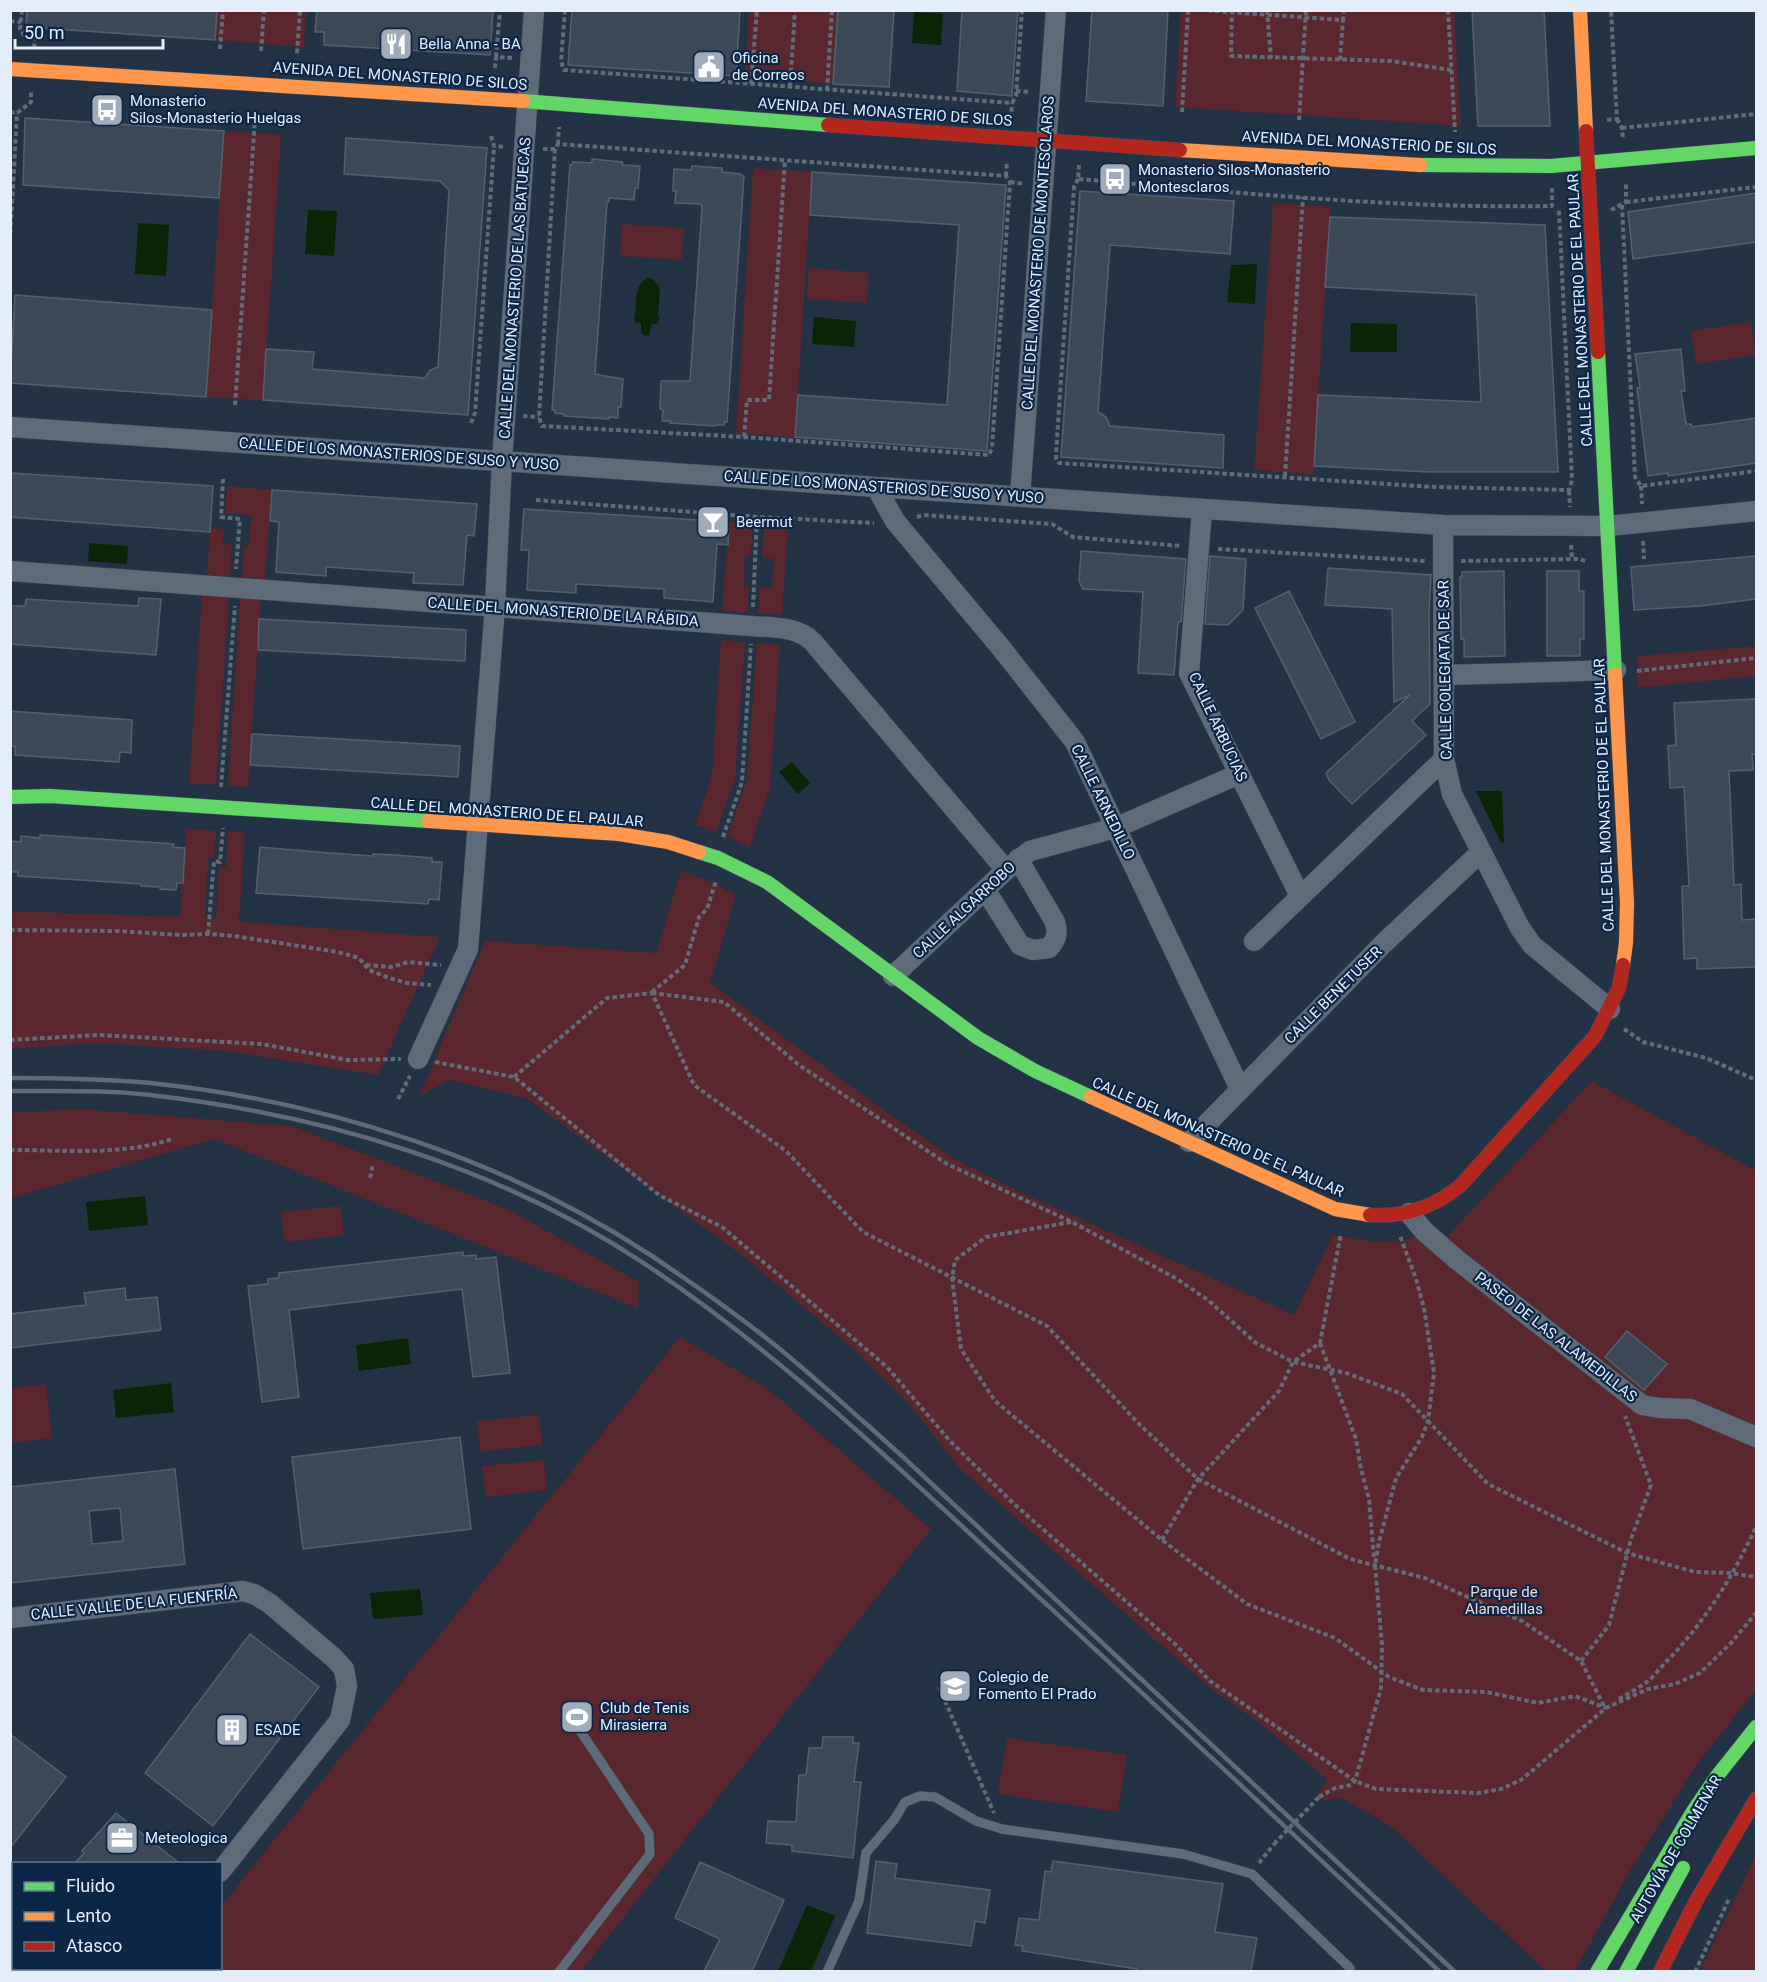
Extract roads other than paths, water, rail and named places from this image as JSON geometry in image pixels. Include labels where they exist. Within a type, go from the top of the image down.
[{"type":"main road","name":"CALLE DEL MONASTERIO DE EL PAULAR","points":[[10,798],[50,796],[619,834],[668,842],[718,858],[767,882],[978,1038],[1035,1071],[1335,1209],[1381,1218],[1409,1213],[1435,1204],[1463,1181],[1573,1062],[1594,1036],[1619,988],[1626,943],[1627,903],[1616,670],[1580,10]]},
{"type":"main road","name":"AVENIDA DEL MONASTERIO DE SILOS","points":[[10,69],[528,101],[1046,142],[1439,166],[1589,164],[1756,148]]},
{"type":"main road","points":[[1597,1971],[1716,1776],[1756,1727]]},
{"type":"main road","name":"AUTOVÍA DE COLMENAR","points":[[1741,1769],[1756,1745]]},
{"type":"main road","points":[[1660,1971],[1696,1901],[1756,1799]]},
{"type":"main road","points":[[1742,1850],[1756,1824]]},
{"type":"main road","name":"AUTOVÍA DE COLMENAR","points":[[1626,1971],[1690,1854]]},
{"type":"street","name":"CALLE DEL MONASTERIO DE LAS BATUECAS","points":[[418,1059],[468,949],[495,606],[502,461],[534,10]]},
{"type":"street","name":"CALLE DEL MONASTERIO DE MONTESCLAROS","points":[[1020,496],[1056,10]]},
{"type":"street","name":"CALLE DE LOS MONASTERIOS DE SUSO Y YUSO","points":[[10,427],[1443,525],[1608,526],[1756,511]]},
{"type":"street","name":"CALLE ARNEDILLO","points":[[876,488],[895,521],[1002,649],[1075,742],[1240,1089]]},
{"type":"street","name":"CALLE ARBUCIAS","points":[[1202,510],[1190,673],[1300,896]]},
{"type":"street","name":"CALLE COLEGIATA DE SAR","points":[[1443,525],[1444,759],[1452,794],[1520,928],[1532,945],[1610,1009]]},
{"type":"street","name":"CALLE DEL MONASTERIO DE LA RÁBIDA","points":[[10,571],[495,606],[795,631],[803,634],[820,651],[1012,865],[1055,922],[1058,930],[1057,937],[1049,948],[1033,950],[1020,945],[986,891]]},
{"type":"street","points":[[1445,675],[1616,670]]},
{"type":"street","points":[[1254,941],[1444,759]]},
{"type":"street","name":"CALLE ALGARROBO","points":[[893,976],[1030,851],[1114,828],[1239,774]]},
{"type":"street","name":"CALLE BENETUSER","points":[[1189,1142],[1385,942],[1481,852]]},
{"type":"street","name":"PASEO DE LAS ALAMEDILLAS","points":[[1409,1213],[1424,1231],[1456,1259],[1642,1405],[1690,1410],[1756,1437]]},
{"type":"street","name":"CALLE VALLE DE LA FUENFRÍA","points":[[10,1618],[243,1591],[254,1594],[269,1603],[344,1669],[347,1686],[340,1720],[222,1869]]},
{"type":"lane","points":[[559,1971],[650,1854],[649,1834],[573,1720]]},
{"type":"lane","points":[[827,1971],[859,1901],[866,1853],[894,1820],[904,1803],[920,1796],[935,1797],[976,1821],[1002,1829],[1183,1854],[1252,1874],[1307,1924],[1350,1968],[1350,1971]]},
{"type":"railway","points":[[10,1078],[150,1083],[282,1104],[347,1120],[475,1163],[595,1221],[652,1256],[756,1330],[853,1412],[1455,1972]]},
{"type":"railway","points":[[10,1091],[150,1095],[281,1116],[345,1132],[409,1151],[472,1174],[532,1200],[591,1231],[648,1266],[743,1335],[921,1488],[1440,1972]]},
{"type":"place","name":"Bella Anna - BA","points":[[396,44]]},
{"type":"place","name":"Oficina de Correos","points":[[709,67]]},
{"type":"place","name":"Monasterio Silos-Monasterio Huelgas","points":[[107,110]]},
{"type":"place","name":"Monasterio Silos-Monasterio Montesclaros","points":[[1115,179]]},
{"type":"place","name":"Beermut","points":[[713,522]]},
{"type":"place","name":"Colegio de Fomento El Prado","points":[[955,1686]]},
{"type":"place","name":"Club de Tenis Mirasierra","points":[[577,1717]]},
{"type":"place","name":"ESADE","points":[[232,1730]]},
{"type":"place","name":"Meteologica","points":[[122,1838]]},
{"type":"park label","name":"Parque de Alamedillas","points":[[1504,1600]]}]
